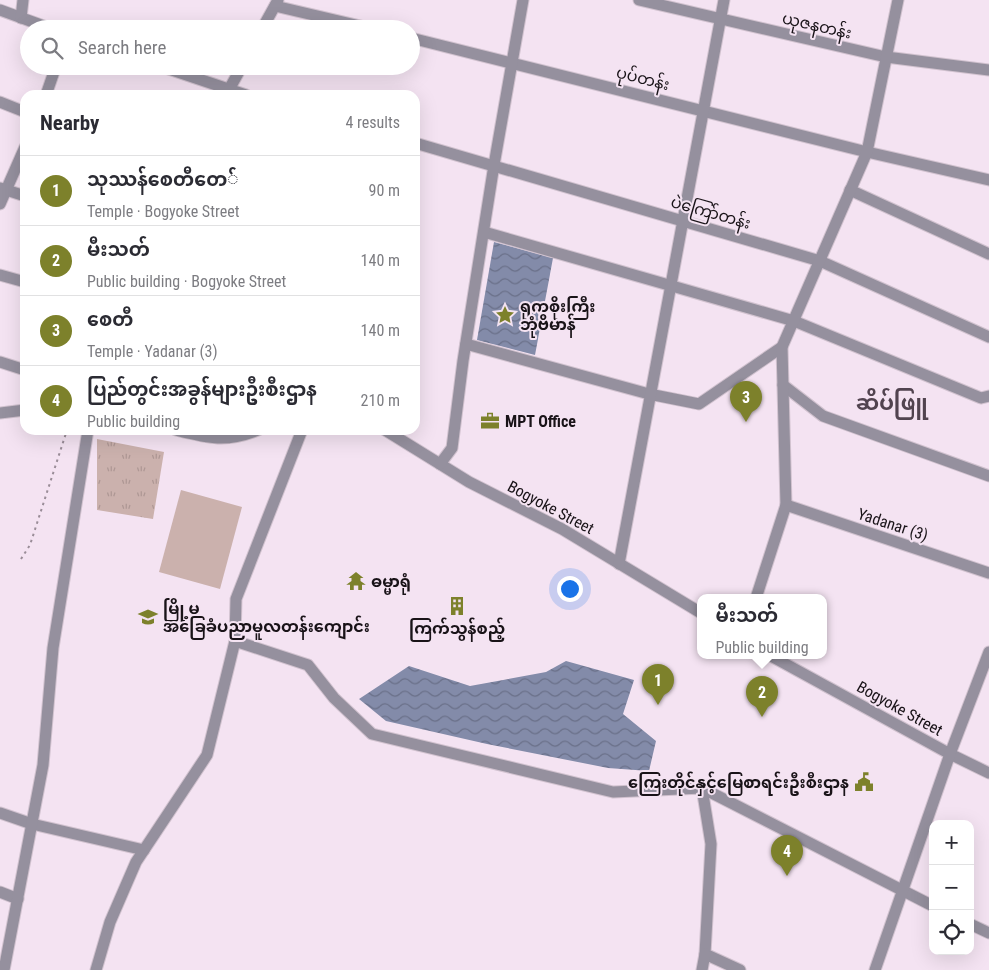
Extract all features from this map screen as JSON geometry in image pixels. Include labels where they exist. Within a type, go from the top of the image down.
[{"type":"street","points":[[21,18],[23,0]]},
{"type":"street","points":[[440,464],[452,448],[494,165],[523,0]]},
{"type":"street","name":"ယုဇနတန်း","points":[[639,0],[886,57],[989,70]]},
{"type":"street","points":[[619,564],[724,0]]},
{"type":"street","points":[[757,594],[786,505],[782,347],[867,152],[898,0]]},
{"type":"street","points":[[267,20],[277,3],[340,20]]},
{"type":"street","points":[[0,10],[27,20]]},
{"type":"street","name":"ပုပ်တန်း","points":[[420,40],[512,61],[867,152],[989,180]]},
{"type":"street","points":[[48,90],[53,75]]},
{"type":"street","points":[[182,75],[220,90]]},
{"type":"street","points":[[229,90],[237,75]]},
{"type":"street","points":[[0,102],[20,110]]},
{"type":"street","name":"ပဲကြော်တန်း","points":[[420,144],[820,261],[989,337]]},
{"type":"street","points":[[0,204],[3,189],[20,157]]},
{"type":"street","points":[[3,189],[20,194]]},
{"type":"street","points":[[850,190],[989,254]]},
{"type":"street","points":[[484,232],[794,321],[981,398],[989,396]]},
{"type":"street","points":[[0,275],[20,281]]},
{"type":"street","points":[[466,344],[650,394],[699,404],[782,347]]},
{"type":"street","points":[[0,362],[20,368]]},
{"type":"street","points":[[783,384],[824,416],[989,476]]},
{"type":"street","points":[[0,415],[20,411]]},
{"type":"street","points":[[4,970],[43,765],[53,648],[87,435]]},
{"type":"street","points":[[197,435],[209,438],[239,438],[246,435]]},
{"type":"street","points":[[96,970],[110,922],[136,862],[207,755],[235,641],[236,599],[300,435]]},
{"type":"street","name":"Bogyoke Street","points":[[393,435],[469,482],[562,529],[697,611]]},
{"type":"street","name":"Yadanar (3)","points":[[786,505],[989,573]]},
{"type":"street","points":[[235,641],[308,665],[334,698],[372,734],[613,792],[702,788],[929,904]]},
{"type":"street","points":[[875,970],[950,754],[989,652]]},
{"type":"street","name":"Bogyoke Street","points":[[776,659],[950,754],[989,773]]},
{"type":"street","points":[[702,788],[711,844],[705,954],[702,970]]},
{"type":"street","points":[[0,813],[32,824],[144,850]]},
{"type":"street","points":[[0,892],[18,898]]},
{"type":"street","points":[[974,926],[989,933]]},
{"type":"street","points":[[705,954],[740,970]]},
{"type":"path","points":[[21,559],[30,546],[66,435]]},
{"type":"green space","points":[[97,439],[164,452],[153,519],[97,510]]},
{"type":"green space","points":[[181,490],[242,507],[220,589],[159,572]]},
{"type":"water","points":[[494,242],[553,258],[535,355],[477,340]]},
{"type":"water","points":[[566,661],[634,680],[623,714],[656,741],[649,771],[608,768],[487,744],[386,721],[359,699],[409,666],[470,686],[546,672]]},
{"type":"place","name":"ရုက္ခစိုးကြီး ဘုံဗိမာန်","points":[[505,315]]},
{"type":"place","name":"MPT Office","points":[[490,421]]},
{"type":"place","name":"စေတီ","points":[[746,422]]},
{"type":"place","name":"ဓမ္မာရုံ","points":[[356,581]]},
{"type":"place","name":"ကြက်သွန်စည့်","points":[[457,606]]},
{"type":"place","name":"မြို့မ အခြေခံပညာမူလတန်းကျောင်း","points":[[148,617]]},
{"type":"place","name":"သုဿန်စေတီတေ်","points":[[658,705]]},
{"type":"place","name":"မီးသတ်","points":[[762,717]]},
{"type":"place","name":"ကြေးတိုင်နှင့်မြေစာရင်းဦးစီးဌာန","points":[[864,782]]},
{"type":"place","name":"ပြည်တွင်းအခွန်များဦးစီးဌာန","points":[[787,876]]},
{"type":"district","name":"ဆိပ်ဖြူ","points":[[892,403]]}]
